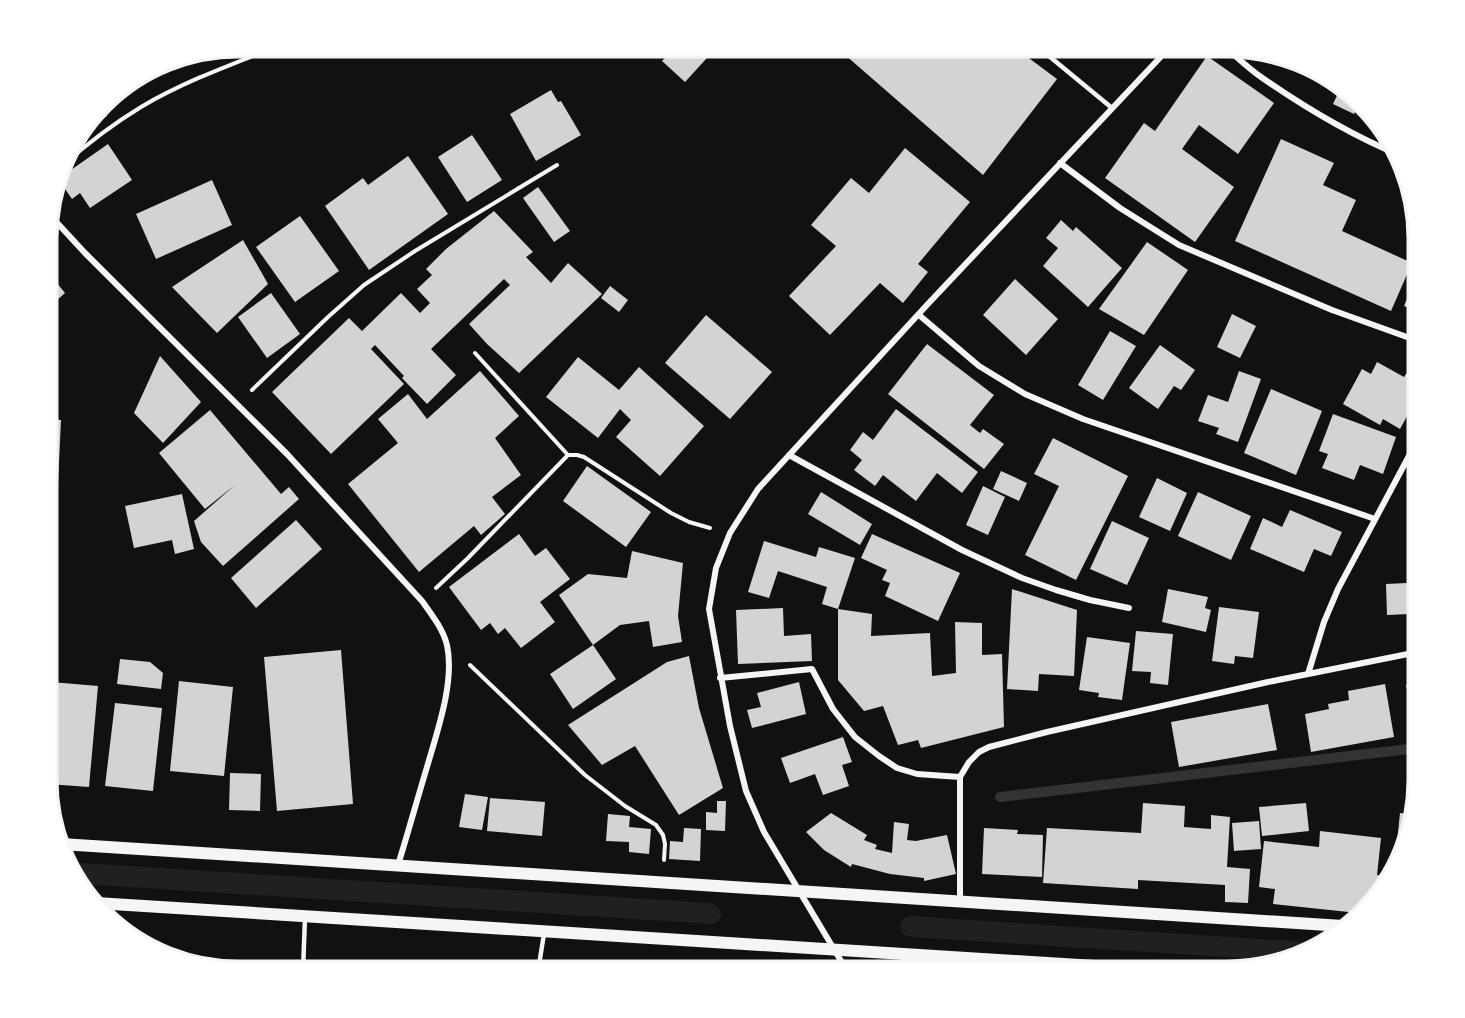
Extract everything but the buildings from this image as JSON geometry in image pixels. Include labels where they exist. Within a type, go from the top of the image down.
[{"type":"main road","points":[[69,845],[1335,926]]},
{"type":"main road","points":[[106,904],[1012,961]]},
{"type":"street","points":[[841,961],[765,832],[746,791],[720,678],[709,609],[716,568],[730,534],[758,489],[1160,57]]},
{"type":"street","points":[[1237,57],[1260,76],[1317,113],[1384,149]]},
{"type":"street","points":[[1060,163],[1120,208],[1179,245],[1332,310],[1408,337]]},
{"type":"street","points":[[58,224],[287,454],[422,601],[441,628],[447,645],[449,678],[441,716],[398,865]]},
{"type":"street","points":[[919,315],[979,366],[1025,394],[1083,419],[1375,519]]},
{"type":"street","points":[[789,455],[962,550],[1022,578],[1090,600],[1129,608]]},
{"type":"street","points":[[1308,674],[1324,622],[1338,589],[1408,458]]},
{"type":"street","points":[[960,902],[960,777],[969,762],[989,747],[1059,729],[1408,654]]},
{"type":"street","points":[[720,678],[812,669],[833,709],[855,736],[879,756],[897,768],[917,774],[960,777]]},
{"type":"lane","points":[[1050,57],[1112,108]]},
{"type":"lane","points":[[303,961],[305,916]]},
{"type":"lane","points":[[540,961],[544,931]]},
{"type":"path","points":[[79,151],[96,137],[141,107],[177,88],[250,57]]},
{"type":"path","points":[[237,404],[363,285],[557,165]]},
{"type":"path","points":[[475,353],[568,455]]},
{"type":"path","points":[[422,601],[468,558],[568,455],[577,454],[584,457],[671,513],[689,522],[730,534]]},
{"type":"path","points":[[447,645],[493,686],[585,776],[625,806],[656,825],[665,843],[662,882]]},
{"type":"shaded area","points":[[77,863],[710,903],[718,907],[722,915],[713,924],[90,885]]},
{"type":"shaded area","points":[[909,916],[1307,942],[1256,959],[910,937],[902,932],[900,926],[903,919]]},
{"type":"waterway","points":[[1000,797],[1408,749]]}]
